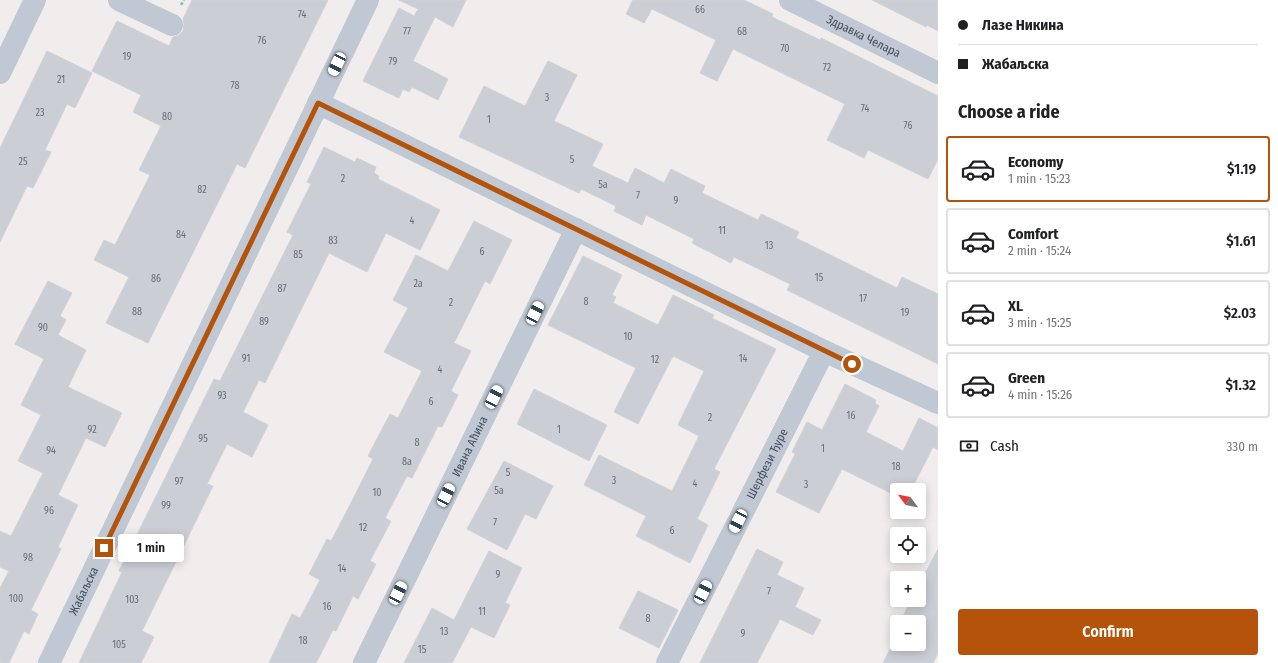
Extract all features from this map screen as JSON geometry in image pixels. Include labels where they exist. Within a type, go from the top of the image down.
[{"type":"street","points":[[0,73],[35,0]]},
{"type":"street","points":[[119,0],[172,26]]},
{"type":"street","name":"Жабаљска","points":[[49,663],[368,0]]},
{"type":"street","name":"Здравка Челара","points":[[790,0],[938,73]]},
{"type":"street","points":[[318,103],[824,351],[938,403]]},
{"type":"street","name":"Ивана Аћина","points":[[364,663],[576,229]]},
{"type":"street","name":"Шерфези Ђуре","points":[[667,663],[824,351]]},
{"type":"building","points":[[192,0],[328,0],[245,168],[237,164],[148,343],[106,323],[129,277],[94,260],[104,240],[115,245],[150,175],[139,170],[161,126],[133,112],[141,95],[92,71],[117,21],[169,46],[173,37],[179,35],[183,31],[183,19]]},
{"type":"building","points":[[399,0],[466,0],[453,27],[435,17],[413,61],[448,79],[438,100],[412,87],[409,92],[403,89],[399,98],[363,81],[399,8],[414,16],[418,9]]},
{"type":"building","points":[[633,0],[744,0],[773,14],[772,17],[820,40],[821,38],[938,96],[938,159],[928,179],[868,150],[864,158],[827,140],[845,104],[733,49],[717,81],[700,73],[716,40],[652,9],[644,23],[626,14]]},
{"type":"building","points":[[872,0],[938,0],[938,31],[927,25],[926,27]]},
{"type":"building","points":[[47,51],[92,73],[75,108],[67,104],[45,150],[51,152],[33,188],[27,186],[0,242],[0,148]]},
{"type":"building","points":[[548,61],[577,75],[554,121],[603,144],[592,166],[628,183],[635,168],[664,183],[671,169],[705,186],[702,193],[758,220],[761,214],[799,232],[796,238],[897,288],[902,277],[938,294],[938,364],[787,290],[790,284],[734,257],[731,263],[692,243],[694,239],[646,215],[642,225],[614,211],[616,206],[581,189],[579,193],[459,137],[484,86],[525,106]]},
{"type":"building","points":[[324,147],[355,162],[357,158],[376,167],[374,173],[379,176],[378,179],[440,210],[420,250],[386,233],[367,272],[329,253],[265,383],[259,380],[243,412],[268,425],[252,457],[227,444],[207,484],[213,486],[142,631],[154,637],[141,663],[79,663],[122,572],[119,571],[214,379],[220,381],[293,235],[287,232],[311,184],[307,182]]},
{"type":"building","points":[[474,221],[512,240],[490,284],[485,281],[454,343],[471,351],[451,391],[458,395],[442,427],[438,426],[412,478],[407,476],[385,518],[391,521],[370,561],[376,564],[358,599],[353,596],[336,631],[333,630],[316,663],[269,663],[292,614],[300,618],[320,580],[309,574],[327,539],[331,541],[352,501],[373,459],[368,456],[390,414],[398,418],[422,371],[384,352],[408,308],[393,300],[416,255],[448,271]]},
{"type":"building","points":[[583,256],[622,275],[612,295],[616,297],[613,303],[658,325],[673,295],[714,315],[712,318],[776,349],[714,469],[720,472],[697,519],[708,525],[690,563],[636,536],[646,516],[584,485],[599,455],[672,491],[699,436],[678,425],[704,371],[673,356],[638,424],[614,412],[636,368],[548,325]]},
{"type":"building","points":[[48,281],[72,293],[60,316],[66,320],[58,335],[86,350],[68,387],[122,413],[105,447],[86,438],[58,495],[78,505],[58,547],[61,549],[31,610],[38,614],[29,634],[24,631],[9,663],[0,663],[0,588],[9,571],[0,567],[0,531],[11,536],[43,473],[18,461],[41,415],[21,405],[44,359],[15,344]]},
{"type":"building","points":[[845,384],[876,400],[875,403],[879,406],[866,432],[903,451],[919,418],[938,428],[938,450],[933,447],[915,483],[890,483],[890,493],[842,469],[819,513],[776,492],[795,454],[792,452],[807,422],[822,430]]},
{"type":"building","points":[[534,389],[607,425],[589,461],[517,424]]},
{"type":"building","points":[[504,461],[553,486],[536,519],[525,514],[507,550],[467,529]]},
{"type":"building","points":[[757,549],[783,562],[777,575],[804,588],[795,607],[821,620],[813,635],[780,619],[757,663],[700,663]]},
{"type":"building","points":[[938,549],[938,653],[933,663],[883,663],[890,649],[890,651],[926,651],[926,615],[904,615],[908,607],[926,607],[926,572]]},
{"type":"building","points":[[489,551],[522,568],[505,603],[510,605],[494,638],[471,627],[452,663],[404,663],[432,608],[454,620]]},
{"type":"building","points":[[638,591],[678,610],[659,648],[619,628]]},
{"type":"route","points":[[104,548],[318,103],[852,364]]}]
